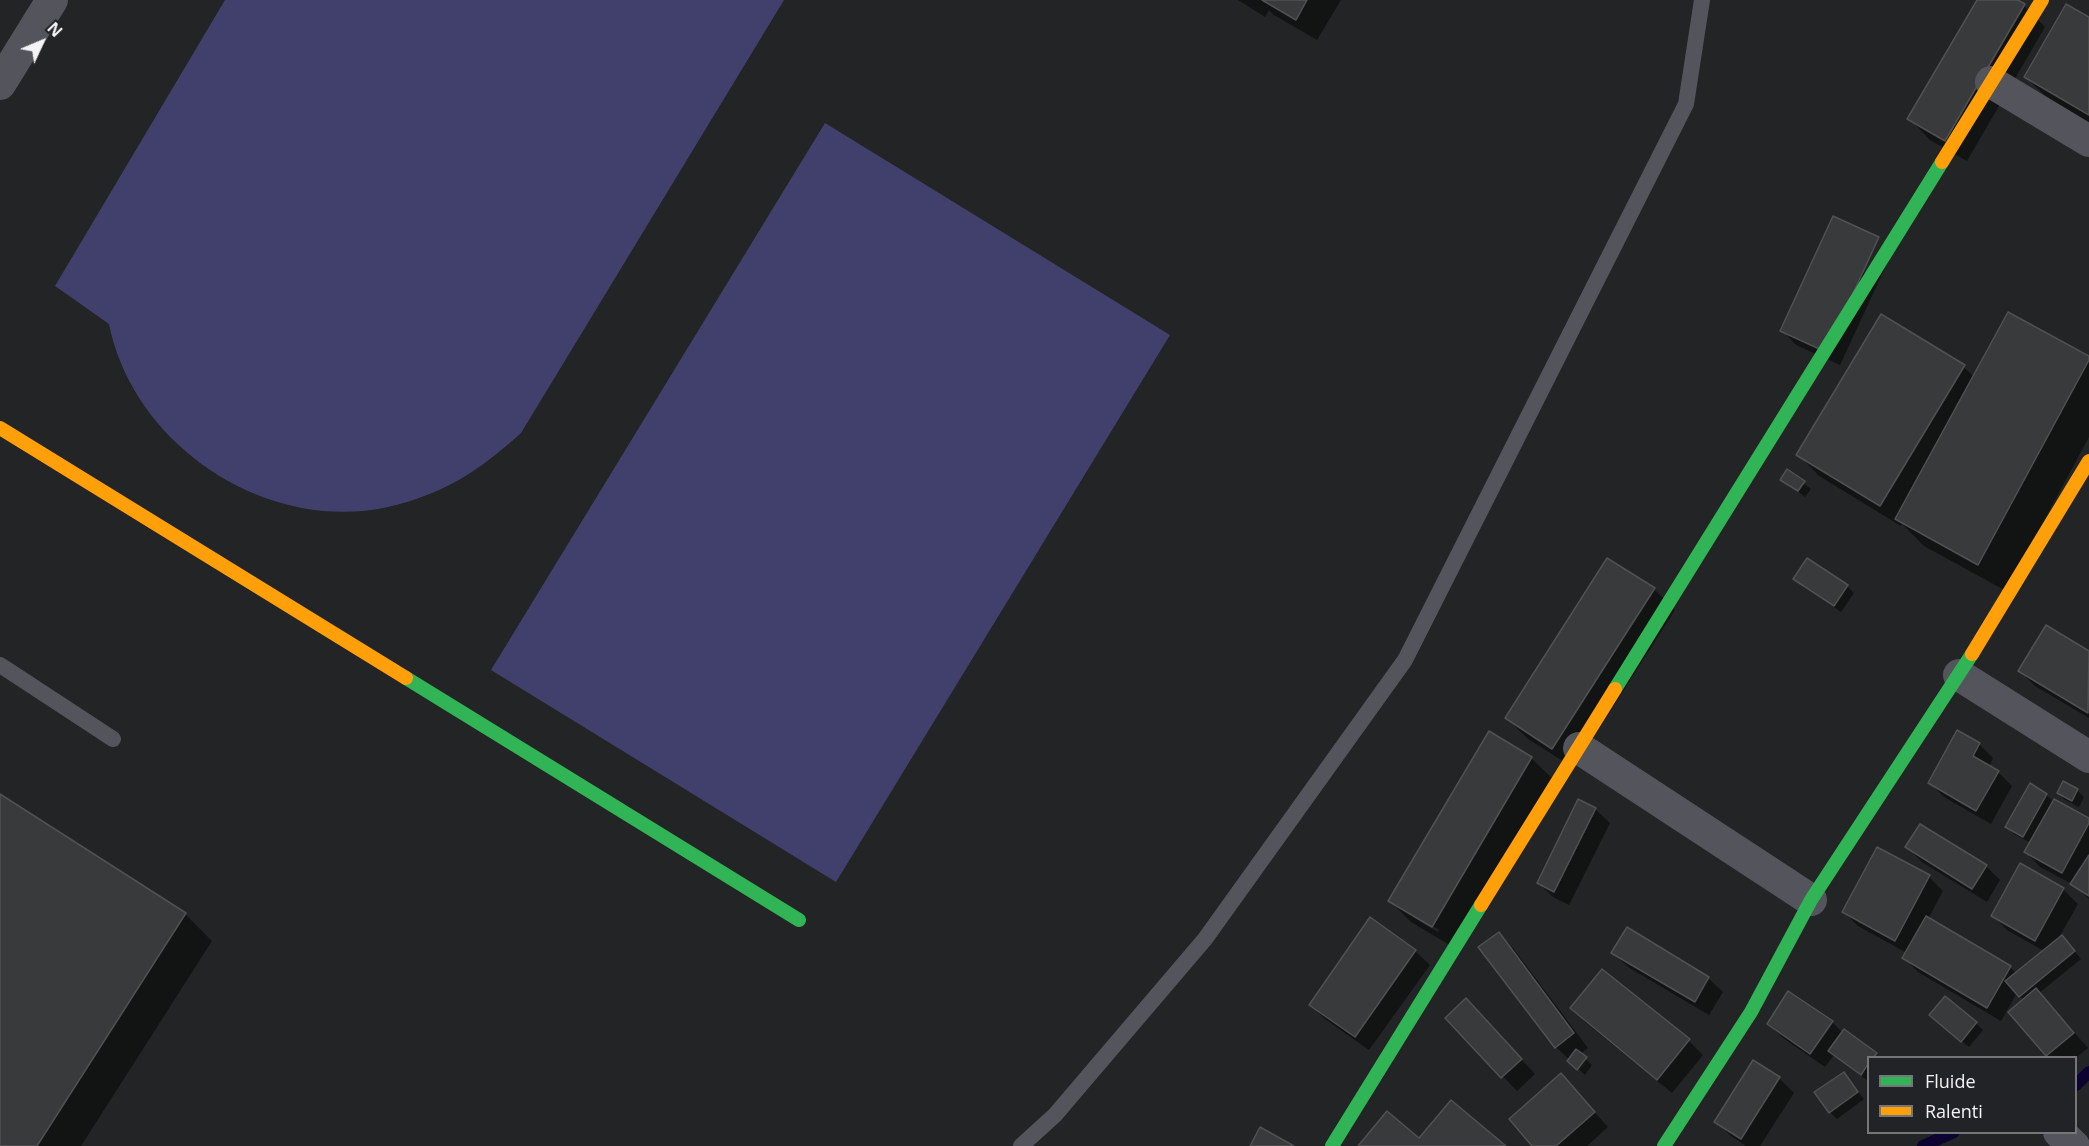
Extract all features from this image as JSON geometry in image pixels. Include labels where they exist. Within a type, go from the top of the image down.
[{"type":"street","points":[[0,84],[52,0]]},
{"type":"street","points":[[1332,1146],[2042,0]]},
{"type":"street","points":[[1991,82],[2089,141]]},
{"type":"street","points":[[0,428],[799,921]]},
{"type":"street","points":[[1664,1146],[1751,1012],[1810,900],[1959,675],[2086,470]]},
{"type":"street","points":[[1959,675],[2089,757]]},
{"type":"street","points":[[1579,748],[1810,900]]},
{"type":"street","points":[[2061,1134],[2074,1146]]},
{"type":"lane","points":[[1021,1146],[1055,1115],[1205,939],[1405,660],[1686,104],[1702,0]]},
{"type":"lane","points":[[0,665],[113,739]]},
{"type":"shaded area","points":[[225,0],[784,0],[521,433],[475,470],[444,488],[388,507],[342,512],[296,507],[252,493],[212,471],[176,442],[146,407],[123,368],[109,324],[55,286]]},
{"type":"shaded area","points":[[825,123],[1170,335],[836,882],[491,670]]},
{"type":"building","points":[[1262,0],[1307,0],[1296,20]]},
{"type":"building","points":[[1977,0],[2018,0],[2025,4],[1945,141],[1907,119]]},
{"type":"building","points":[[2066,4],[2089,17],[2089,115],[2024,77]]},
{"type":"building","points":[[1833,216],[1879,237],[1826,352],[1780,331]]},
{"type":"building","points":[[2008,312],[2089,356],[2089,360],[1978,565],[1895,519]]},
{"type":"building","points":[[1881,314],[1965,365],[1880,506],[1796,455]]},
{"type":"building","points":[[1787,469],[1805,481],[1798,491],[1780,480]]},
{"type":"building","points":[[1607,558],[1655,588],[1552,749],[1505,718]]},
{"type":"building","points":[[1807,558],[1848,585],[1834,606],[1793,579]]},
{"type":"building","points":[[2046,625],[2089,651],[2088,713],[2018,671]]},
{"type":"building","points":[[1957,730],[1980,743],[1973,756],[1999,771],[1976,811],[1928,783]]},
{"type":"building","points":[[1489,731],[1532,757],[1432,927],[1388,901]]},
{"type":"building","points":[[2063,781],[2078,789],[2072,801],[2057,793]]},
{"type":"building","points":[[2030,783],[2047,794],[2023,837],[2005,827]]},
{"type":"building","points":[[0,794],[186,913],[37,1146],[0,1146]]},
{"type":"building","points":[[1578,799],[1596,808],[1554,892],[1537,883]]},
{"type":"building","points":[[2054,799],[2089,818],[2089,823],[2062,873],[2024,852]]},
{"type":"building","points":[[1920,824],[1987,865],[1972,889],[1905,847]]},
{"type":"building","points":[[1877,847],[1930,875],[1895,941],[1842,912]]},
{"type":"building","points":[[2089,855],[2089,896],[2070,884]]},
{"type":"building","points":[[2020,863],[2064,888],[2035,941],[1991,916]]},
{"type":"building","points":[[1926,916],[2011,966],[1987,1008],[1902,958]]},
{"type":"building","points":[[1370,917],[1416,950],[1355,1037],[1309,1005]]},
{"type":"building","points":[[1627,927],[1709,977],[1695,1002],[1611,953]]},
{"type":"building","points":[[1499,932],[1574,1033],[1555,1048],[1478,947]]},
{"type":"building","points":[[2062,935],[2075,951],[2019,997],[2005,981]]},
{"type":"building","points":[[1602,969],[1690,1039],[1657,1080],[1570,1008]]},
{"type":"building","points":[[2036,988],[2074,1033],[2046,1056],[2008,1012]]},
{"type":"building","points":[[1788,991],[1833,1021],[1810,1054],[1767,1024]]},
{"type":"building","points":[[1945,996],[1977,1022],[1961,1042],[1929,1015]]},
{"type":"building","points":[[1466,998],[1522,1059],[1501,1078],[1445,1018]]},
{"type":"building","points":[[1844,1029],[1877,1053],[1875,1056],[1867,1056],[1867,1066],[1861,1075],[1828,1051]]},
{"type":"building","points":[[1576,1049],[1587,1057],[1577,1070],[1567,1061]]},
{"type":"building","points":[[1753,1060],[1780,1077],[1741,1139],[1714,1122]]},
{"type":"building","points":[[1844,1072],[1858,1092],[1829,1113],[1814,1092]]},
{"type":"building","points":[[1561,1073],[1595,1112],[1556,1146],[1532,1146],[1509,1119]]},
{"type":"building","points":[[1451,1100],[1506,1146],[1358,1146],[1387,1111],[1419,1138]]},
{"type":"building","points":[[1260,1127],[1294,1146],[1250,1146]]},
{"type":"waterway","points":[[2077,1084],[2089,1072]]},
{"type":"waterway","points":[[1923,1146],[1950,1134]]},
{"type":"traffic: fast","points":[[1615,689],[1942,162]]},
{"type":"traffic: fast","points":[[1664,1146],[1751,1012],[1811,900],[1972,654]]},
{"type":"traffic: fast","points":[[406,678],[799,920]]},
{"type":"traffic: fast","points":[[1332,1146],[1481,905]]},
{"type":"traffic: slow","points":[[1942,162],[2042,0]]},
{"type":"traffic: slow","points":[[0,428],[406,678]]},
{"type":"traffic: slow","points":[[1972,654],[2089,461]]},
{"type":"traffic: slow","points":[[1481,905],[1615,689]]}]
